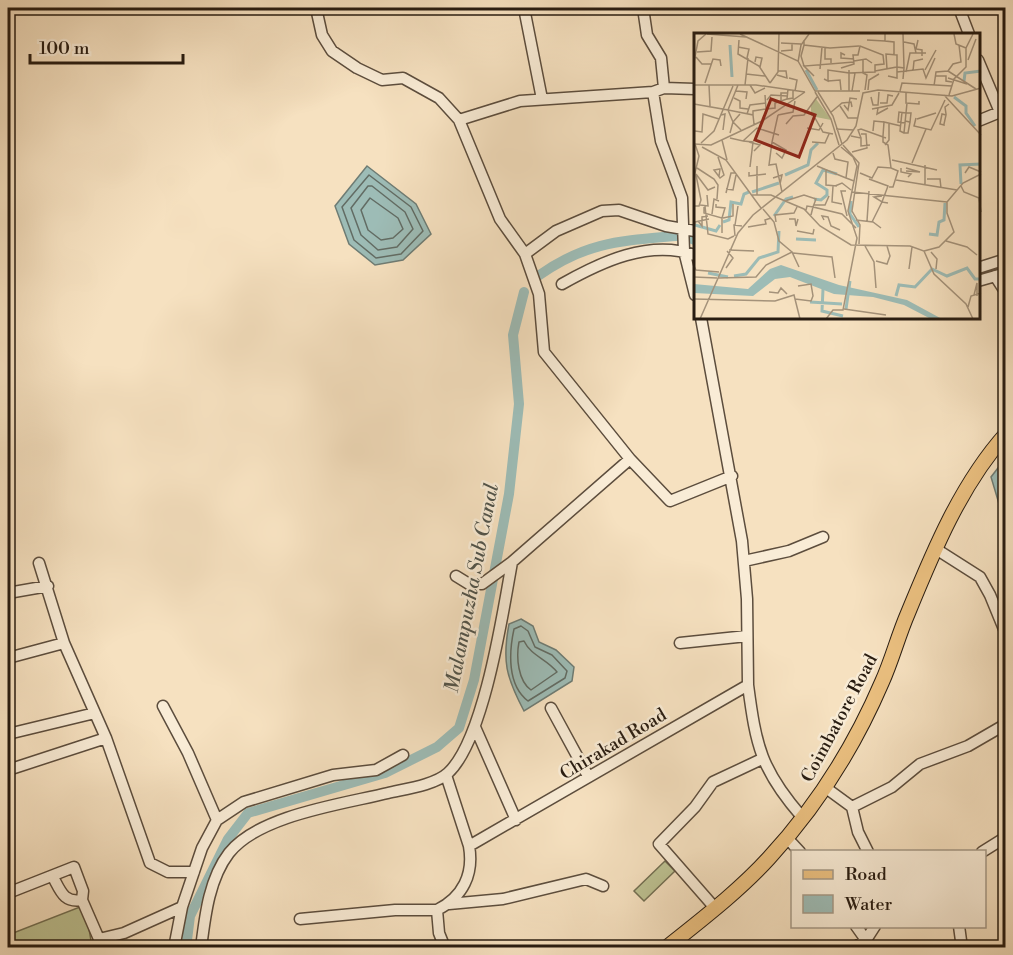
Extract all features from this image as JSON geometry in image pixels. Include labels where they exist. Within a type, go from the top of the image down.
[{"type":"main road","name":"Coimbatore Road","points":[[666,948],[715,908],[768,859],[826,788],[882,682],[907,614],[936,549],[982,460],[1005,434]]},
{"type":"street","points":[[316,8],[322,35],[332,51],[357,68],[382,80],[403,78],[440,98],[459,120],[500,219],[525,254],[539,294],[544,352],[630,459],[670,501],[732,476]]},
{"type":"street","points":[[524,8],[542,99]]},
{"type":"street","points":[[644,8],[647,35],[661,58],[659,90],[662,141],[682,198],[689,230],[694,287]]},
{"type":"street","points":[[959,8],[969,33]]},
{"type":"street","points":[[980,65],[1000,112],[980,120]]},
{"type":"street","points":[[459,120],[520,101],[694,89]]},
{"type":"street","points":[[525,254],[556,231],[602,211],[620,210],[689,230]]},
{"type":"street","points":[[562,284],[596,265],[624,255],[658,250],[690,253]]},
{"type":"street","points":[[980,267],[1005,259]]},
{"type":"street","points":[[980,280],[1000,274],[1005,293]]},
{"type":"street","points":[[701,320],[732,476],[744,561],[748,685],[753,725],[762,759],[784,796],[802,817]]},
{"type":"street","points":[[456,576],[469,584],[482,584],[512,562],[630,459]]},
{"type":"street","points":[[744,561],[789,551],[823,537]]},
{"type":"street","points":[[936,549],[980,577],[990,595],[1005,634]]},
{"type":"street","points":[[201,948],[204,918],[215,879],[229,853],[249,835],[283,820],[396,791],[446,775],[454,766],[475,727],[493,661],[512,562]]},
{"type":"street","points":[[39,563],[64,643],[106,738],[150,863],[168,872],[194,872]]},
{"type":"street","points":[[8,593],[48,586]]},
{"type":"street","points":[[680,643],[747,636]]},
{"type":"street","points":[[8,658],[64,643]]},
{"type":"street","name":"Chirakad Road","points":[[469,846],[748,685]]},
{"type":"street","points":[[163,706],[188,753],[217,820]]},
{"type":"street","points":[[551,708],[588,776]]},
{"type":"street","points":[[8,734],[95,713]]},
{"type":"street","points":[[852,807],[892,787],[920,764],[968,746],[1005,724]]},
{"type":"street","points":[[475,727],[516,820]]},
{"type":"street","points":[[8,770],[106,738]]},
{"type":"street","points":[[174,948],[182,907],[202,848],[217,820],[253,799],[333,775],[376,770],[403,755]]},
{"type":"street","points":[[715,908],[659,844],[695,807],[712,782],[762,759]]},
{"type":"street","points":[[446,775],[472,862],[469,878],[449,904]]},
{"type":"street","points":[[826,788],[852,807],[858,832],[867,850]]},
{"type":"street","points":[[985,850],[1005,837]]},
{"type":"street","points":[[787,838],[798,850]]},
{"type":"street","points":[[8,893],[25,884],[54,877],[74,867],[83,891],[82,900],[99,939],[124,933],[182,907]]},
{"type":"street","points":[[54,877],[64,898],[72,902],[82,900]]},
{"type":"street","points":[[300,919],[395,910],[437,910],[449,904],[503,899],[586,879],[603,886]]},
{"type":"street","points":[[437,910],[439,933],[445,948]]},
{"type":"street","points":[[857,928],[866,940]]},
{"type":"street","points":[[854,948],[866,940],[874,928]]},
{"type":"street","points":[[959,928],[962,948]]},
{"type":"green space","points":[[665,861],[675,871],[644,901],[634,891]]},
{"type":"green space","points":[[85,905],[92,947],[8,948],[8,935]]},
{"type":"water","points":[[367,166],[416,204],[431,234],[403,260],[375,265],[349,244],[335,206]]},
{"type":"water","points":[[1005,459],[1005,524],[991,477]]},
{"type":"water","points":[[521,619],[533,626],[539,642],[556,650],[574,667],[572,681],[524,711],[509,678],[506,659],[509,624]]},
{"type":"waterway","name":"Malampuzha Sub Canal","points":[[538,276],[572,256],[604,245],[676,236]]},
{"type":"waterway","name":"Malampuzha Sub Canal","points":[[690,238],[694,240]]},
{"type":"waterway","name":"Malampuzha Sub Canal","points":[[186,948],[190,916],[228,839],[248,813],[385,773],[437,747],[459,728],[474,680],[509,494],[519,404],[513,335],[524,292]]}]
